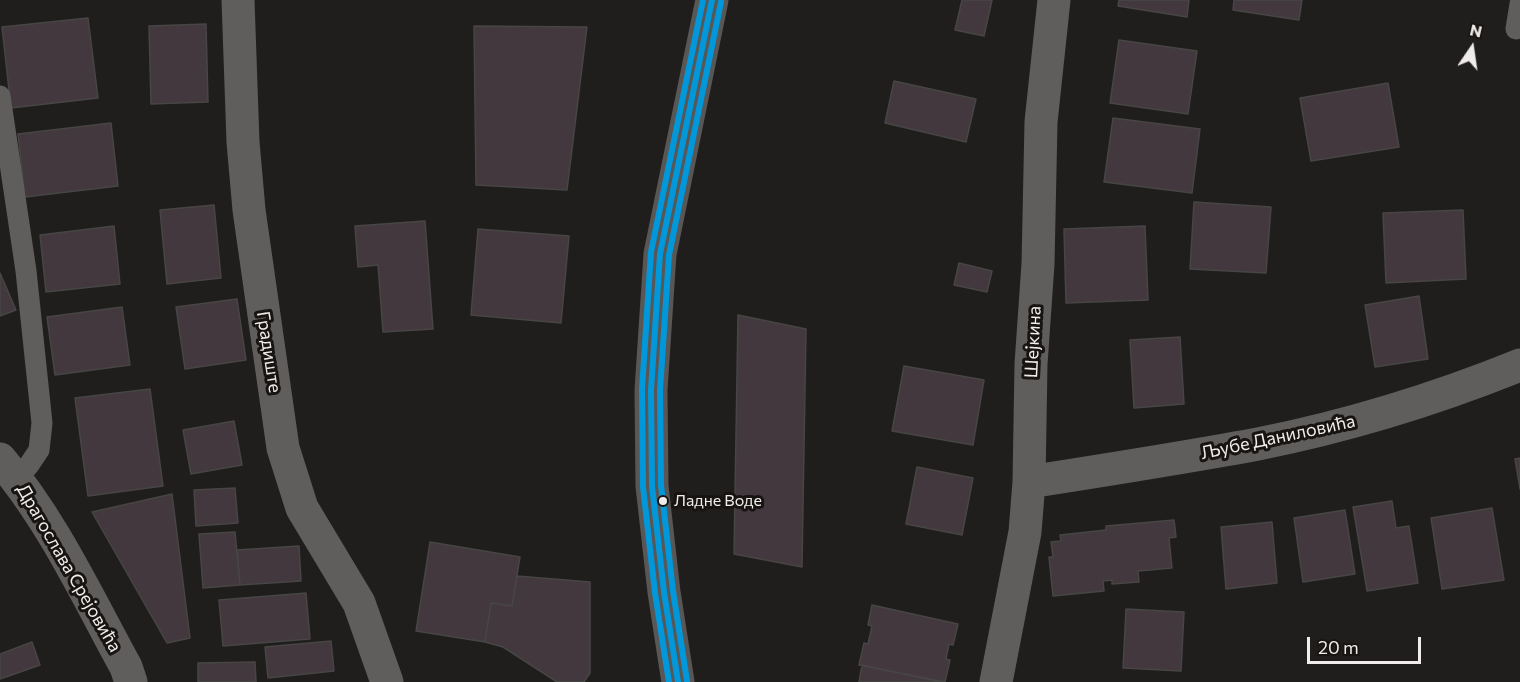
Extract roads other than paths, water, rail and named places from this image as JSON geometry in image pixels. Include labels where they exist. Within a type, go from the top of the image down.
[{"type":"main road","points":[[678,682],[664,592],[653,496],[651,390],[660,254],[712,0]]},
{"type":"street","name":"Градиште","points":[[238,0],[243,142],[249,210],[283,448],[302,508],[359,603],[387,682]]},
{"type":"street","name":"Шејкина","points":[[996,682],[1025,532],[1029,482],[1031,364],[1038,264],[1041,122],[1054,0]]},
{"type":"street","name":"Љубе Даниловића","points":[[1029,482],[1250,445],[1314,430],[1442,395],[1520,365]]},
{"type":"street","name":"Драгослава Срејовића","points":[[8,469],[49,529],[126,667],[131,682]]},
{"type":"lane","points":[[1516,29],[1520,4]]},
{"type":"lane","points":[[0,96],[26,271],[42,423],[39,450],[30,465],[8,469]]},
{"type":"place","name":"Ладне Воде","points":[[663,501]]}]
